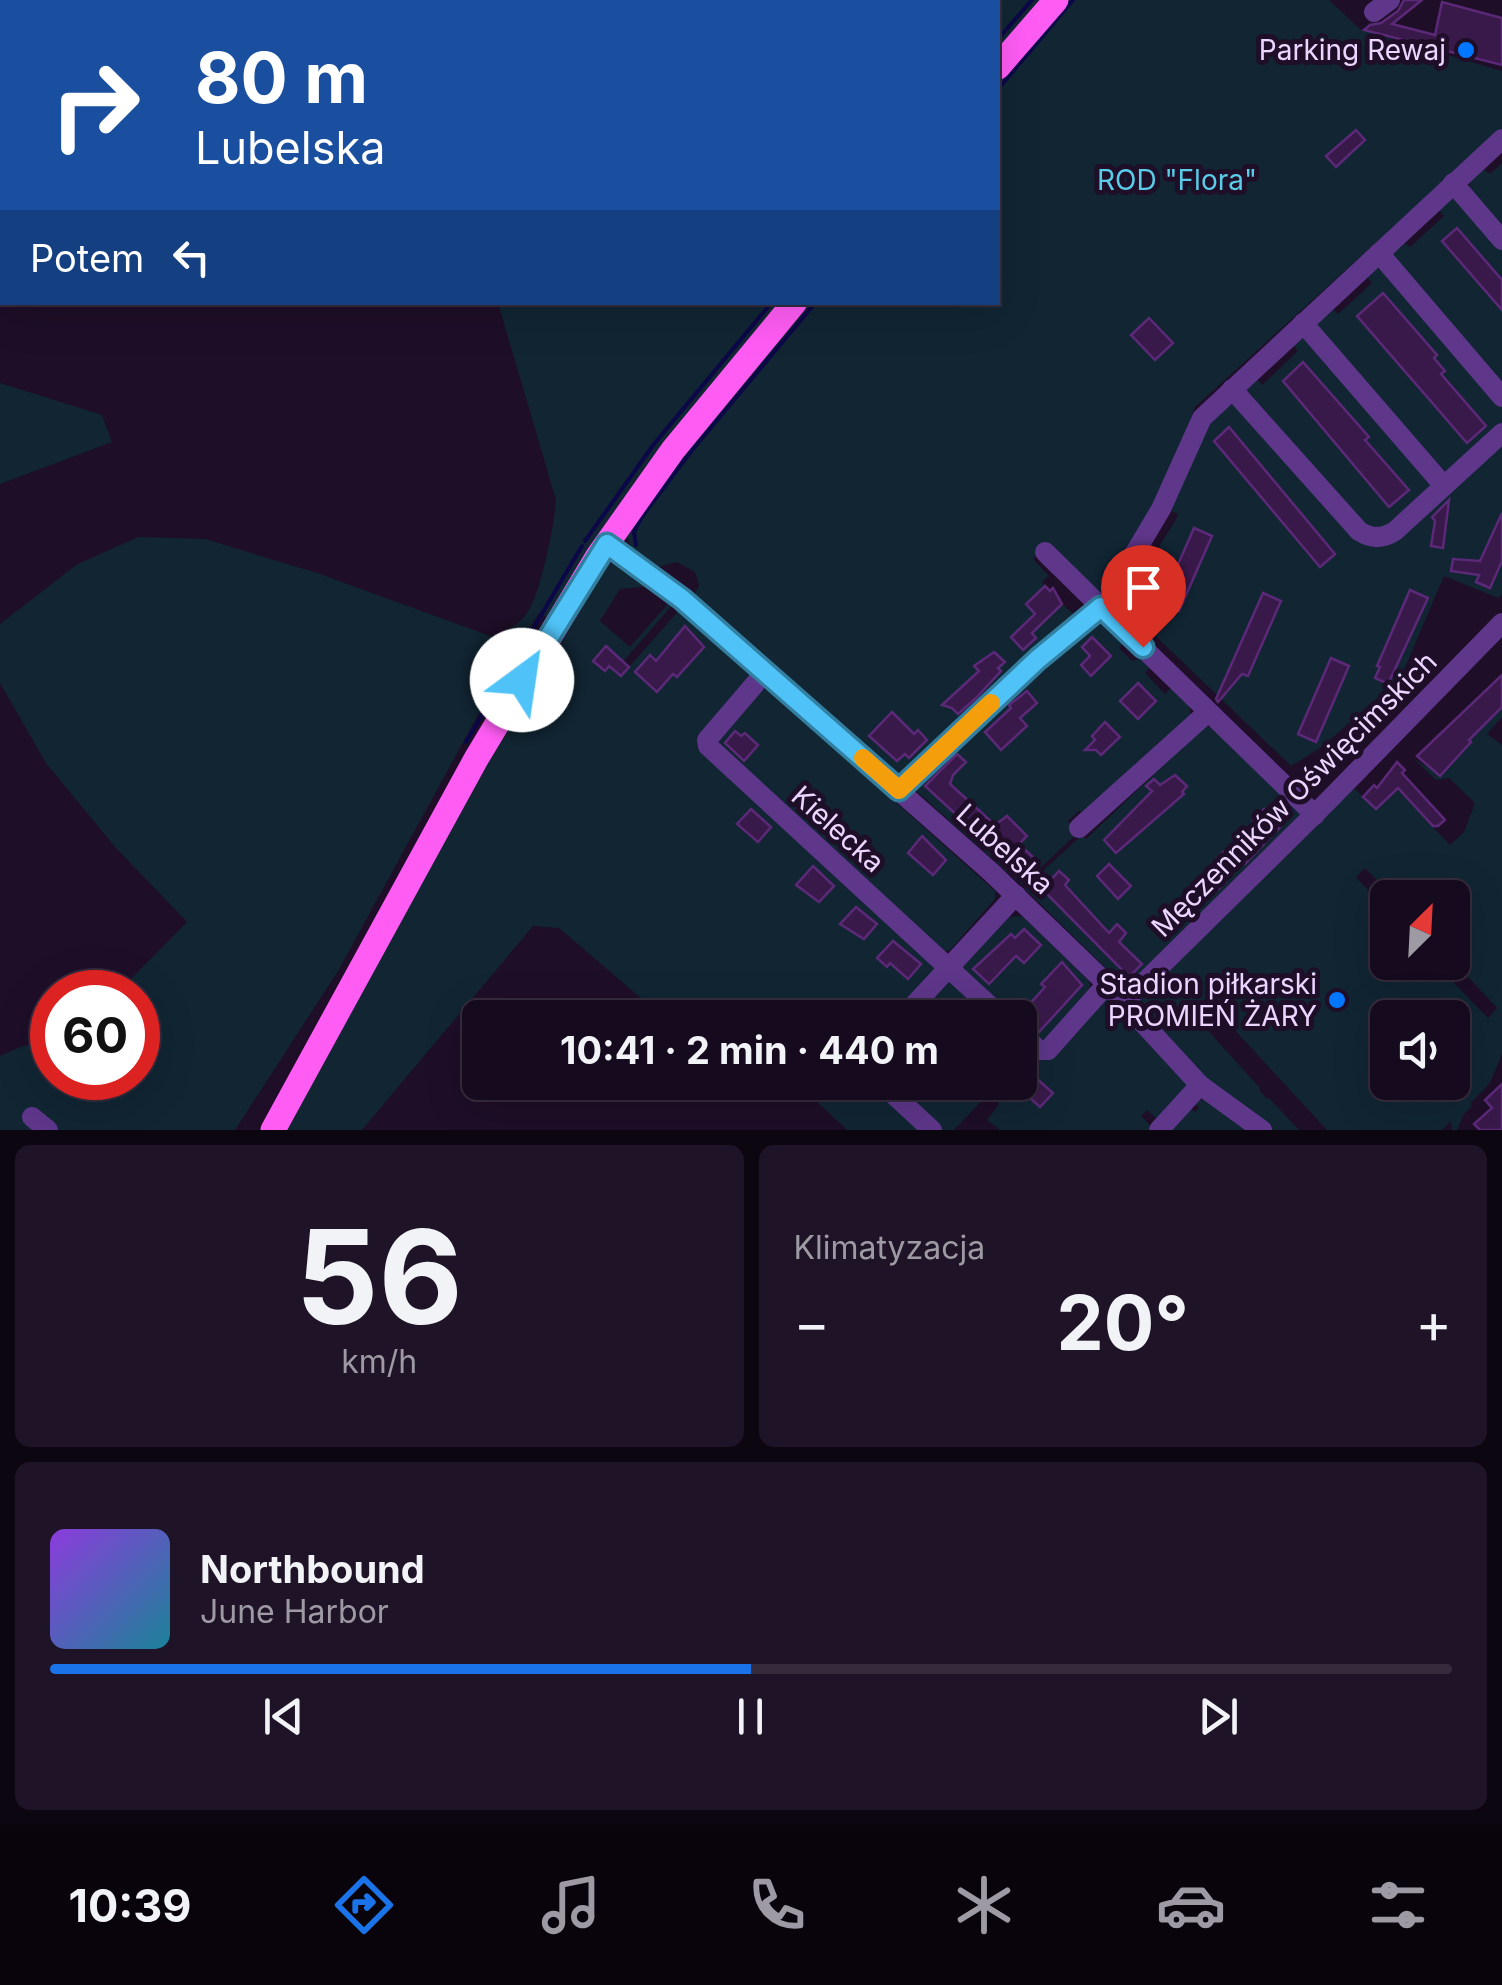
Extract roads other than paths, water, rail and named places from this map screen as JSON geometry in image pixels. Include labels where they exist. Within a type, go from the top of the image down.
[{"type":"main road","points":[[1000,64],[1056,0]]},
{"type":"main road","points":[[273,1130],[511,698],[607,544],[672,450],[792,305]]},
{"type":"street","points":[[899,790],[1026,669],[1106,612],[1160,511],[1202,418],[1502,139]]},
{"type":"street","points":[[1452,183],[1502,240]]},
{"type":"street","points":[[1378,254],[1502,397]]},
{"type":"street","points":[[1303,324],[1444,486]]},
{"type":"street","points":[[1232,389],[1362,533],[1378,537],[1389,535],[1502,432]]},
{"type":"street","name":"Lubelska","points":[[607,544],[682,599],[766,671],[1016,895],[1107,984],[1200,1085],[1262,1130]]},
{"type":"street","points":[[1045,552],[1315,815]]},
{"type":"street","name":"Męczenników Oświęcimskich","points":[[1124,1002],[1502,624]]},
{"type":"street","name":"Kielecka","points":[[766,671],[707,740],[708,746],[984,1000]]},
{"type":"street","points":[[1079,828],[1208,712]]},
{"type":"street","points":[[919,1000],[1016,895]]},
{"type":"street","points":[[1037,1047],[1047,1050],[1107,984]]},
{"type":"street","points":[[1159,1130],[1200,1085]]},
{"type":"street","points":[[900,1100],[932,1130]]},
{"type":"waterway","points":[[1000,37],[1032,0]]},
{"type":"waterway","points":[[1000,87],[1073,0]]},
{"type":"waterway","points":[[585,541],[654,444],[770,305]]},
{"type":"waterway","points":[[636,545],[634,532],[641,518],[692,450],[813,305]]},
{"type":"waterway","points":[[466,742],[582,546]]},
{"type":"place","name":"Parking Rewaj","points":[[1466,50]]},
{"type":"place","name":"Stadion piłkarski PROMIEŃ ŻARY","points":[[1337,1000]]},
{"type":"park label","name":"ROD \"Flora\"","points":[[1177,180]]}]
